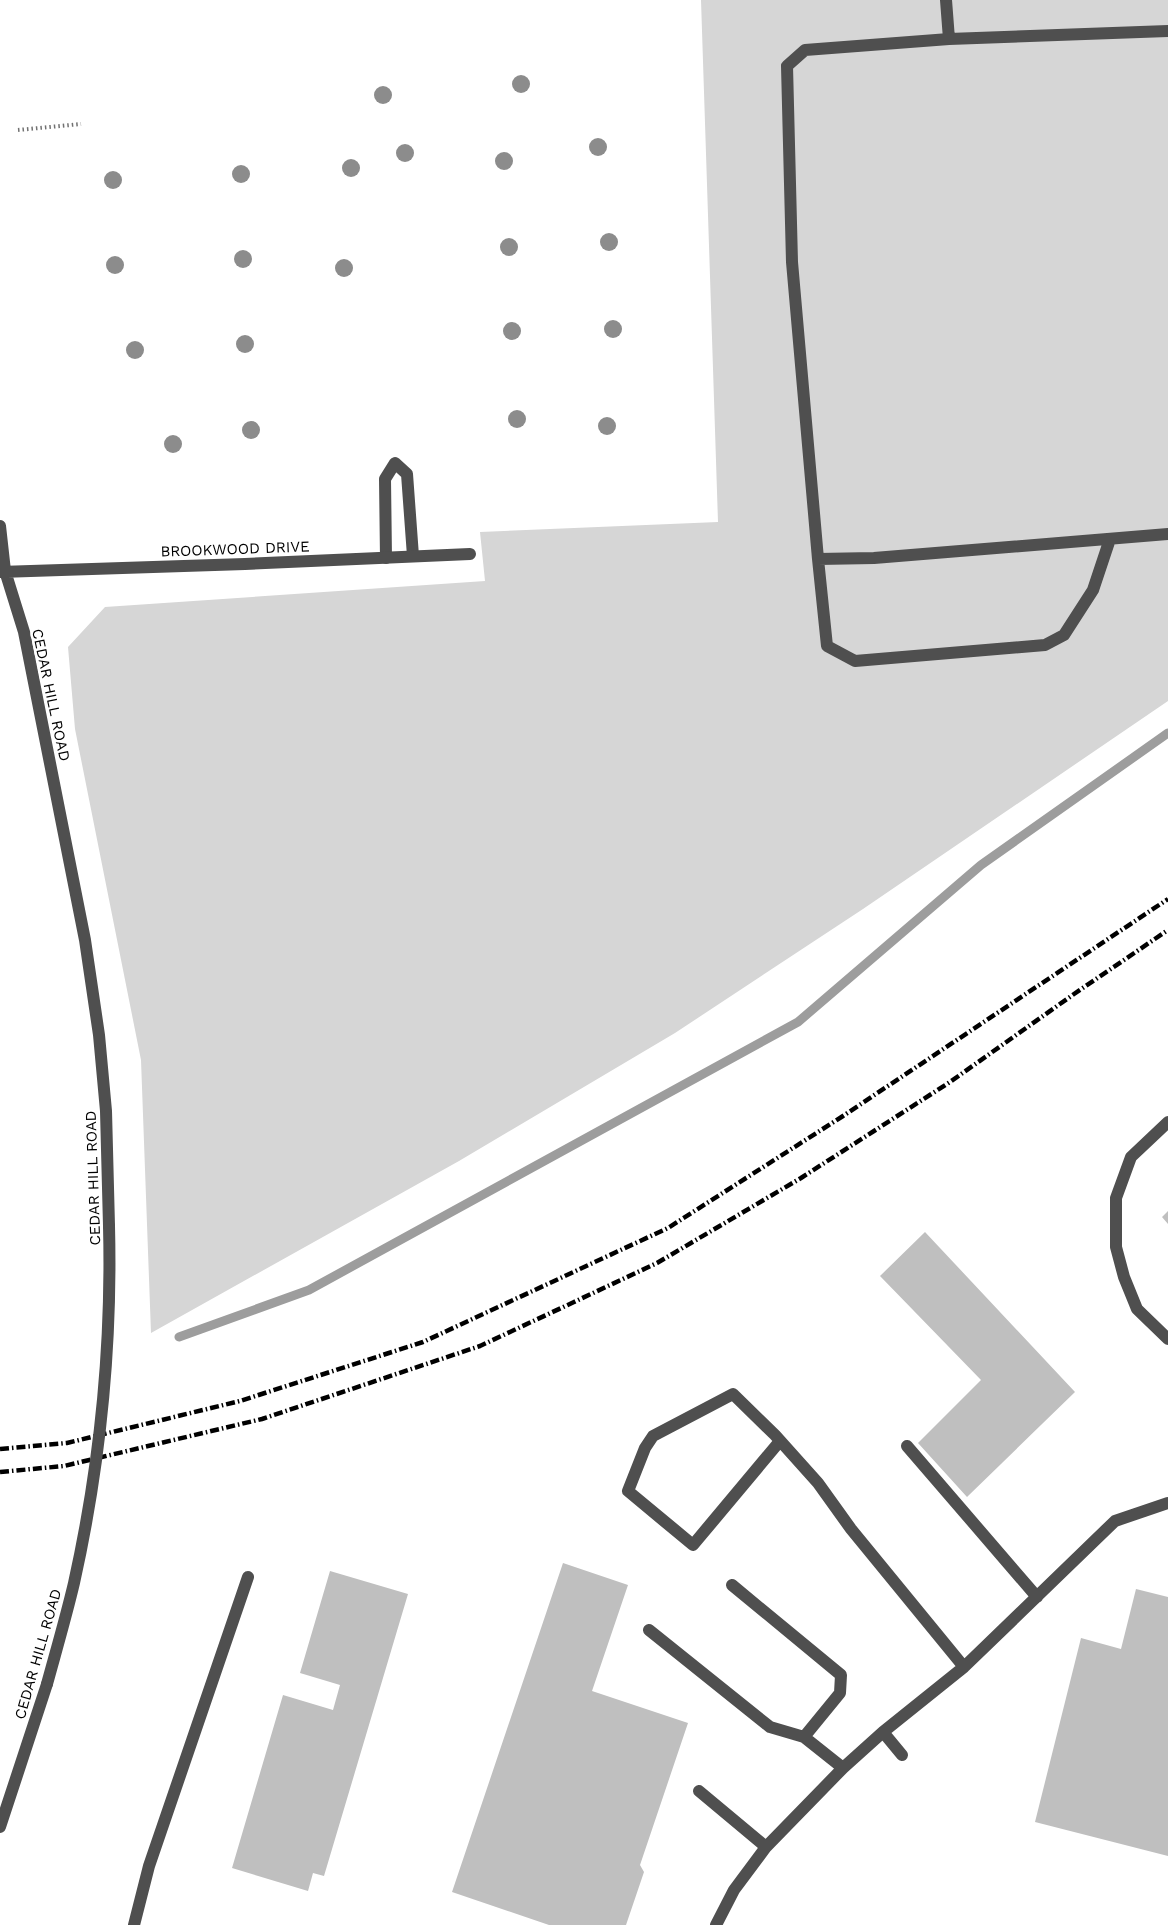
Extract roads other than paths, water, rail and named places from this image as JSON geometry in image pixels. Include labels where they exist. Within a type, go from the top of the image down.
[{"type":"street","points":[[946,0],[950,39]]},
{"type":"street","points":[[1110,539],[1093,590],[1064,635],[1045,645],[855,661],[827,646],[792,262],[787,66],[805,50],[950,39],[1168,31]]},
{"type":"street","points":[[386,558],[385,479],[395,463],[407,474],[413,556]]},
{"type":"street","name":"CEDAR HILL ROAD","points":[[0,526],[3,571],[24,632],[85,940],[99,1035],[106,1111],[110,1287],[108,1334],[97,1447],[74,1583],[47,1684],[0,1827]]},
{"type":"street","points":[[818,559],[874,558],[1168,534]]},
{"type":"street","name":"BROOKWOOD DRIVE","points":[[3,571],[470,554]]},
{"type":"street","points":[[1168,1122],[1131,1157],[1116,1198],[1116,1247],[1124,1277],[1137,1309],[1168,1339]]},
{"type":"street","points":[[780,1441],[693,1545],[628,1491],[645,1448],[653,1436],[733,1394],[780,1441],[818,1483],[851,1529],[964,1667]]},
{"type":"street","points":[[907,1446],[1036,1597]]},
{"type":"street","points":[[716,1925],[734,1890],[766,1847],[843,1768],[883,1732],[964,1667],[1115,1521],[1168,1503]]},
{"type":"street","points":[[134,1925],[149,1866],[248,1577]]},
{"type":"street","points":[[732,1585],[842,1675],[840,1693],[804,1737]]},
{"type":"street","points":[[649,1630],[770,1727],[804,1737],[843,1768]]},
{"type":"street","points":[[883,1732],[902,1755]]},
{"type":"street","points":[[699,1791],[766,1847]]},
{"type":"waterway","points":[[179,1337],[309,1290],[798,1022],[981,865],[1168,733]]},
{"type":"railway","points":[[0,1449],[67,1443],[240,1401],[423,1342],[668,1228],[843,1116],[1168,899]]},
{"type":"railway","points":[[0,1472],[64,1466],[262,1419],[480,1346],[657,1263],[801,1178],[950,1082],[1168,930]]}]
